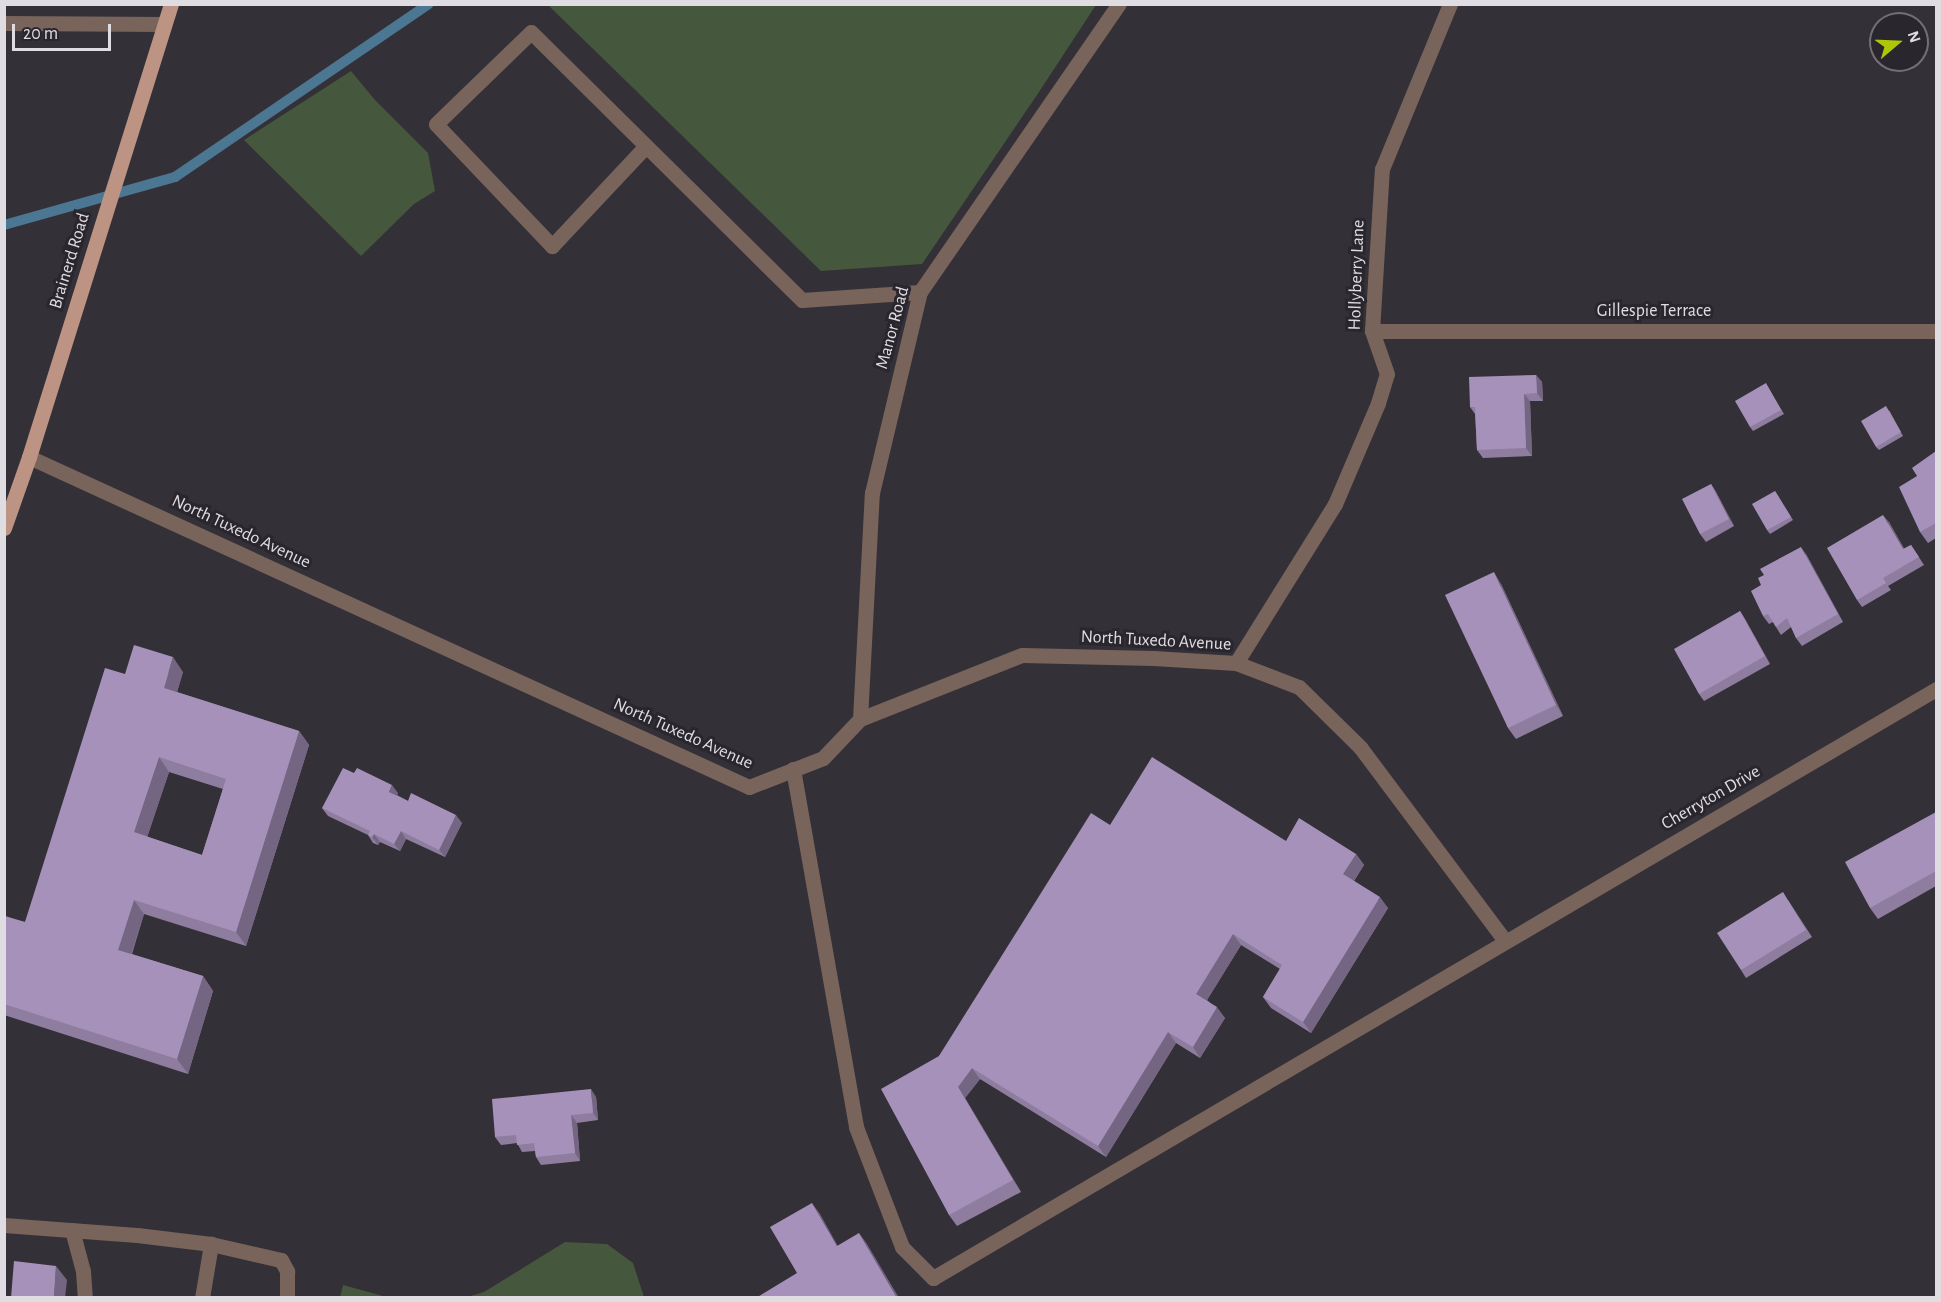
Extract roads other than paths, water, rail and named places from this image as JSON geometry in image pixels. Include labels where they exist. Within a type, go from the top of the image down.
[{"type":"main road","name":"Brainerd Road","points":[[4,528],[30,457],[171,4]]},
{"type":"street","name":"Manor Road","points":[[860,719],[872,493],[920,292],[1119,4]]},
{"type":"street","name":"Hollyberry Lane","points":[[1236,663],[1335,504],[1378,403],[1387,374],[1372,331],[1382,169],[1450,4]]},
{"type":"street","points":[[4,23],[164,24]]},
{"type":"street","points":[[645,147],[552,246],[436,124],[531,32],[802,300],[920,292]]},
{"type":"street","name":"Gillespie Terrace","points":[[1372,331],[1936,331]]},
{"type":"street","name":"North Tuxedo Avenue","points":[[30,457],[749,787],[823,758],[860,719],[1022,655],[1153,658],[1236,663],[1299,687],[1360,747],[1505,941]]},
{"type":"street","name":"Cherryton Drive","points":[[793,770],[856,1127],[902,1247],[933,1278],[1936,689]]},
{"type":"street","points":[[4,1225],[211,1244],[281,1260],[287,1271],[287,1298]]},
{"type":"street","points":[[72,1230],[83,1271],[85,1298]]},
{"type":"street","points":[[202,1298],[211,1244]]},
{"type":"waterway","points":[[4,225],[175,177],[429,4]]}]
